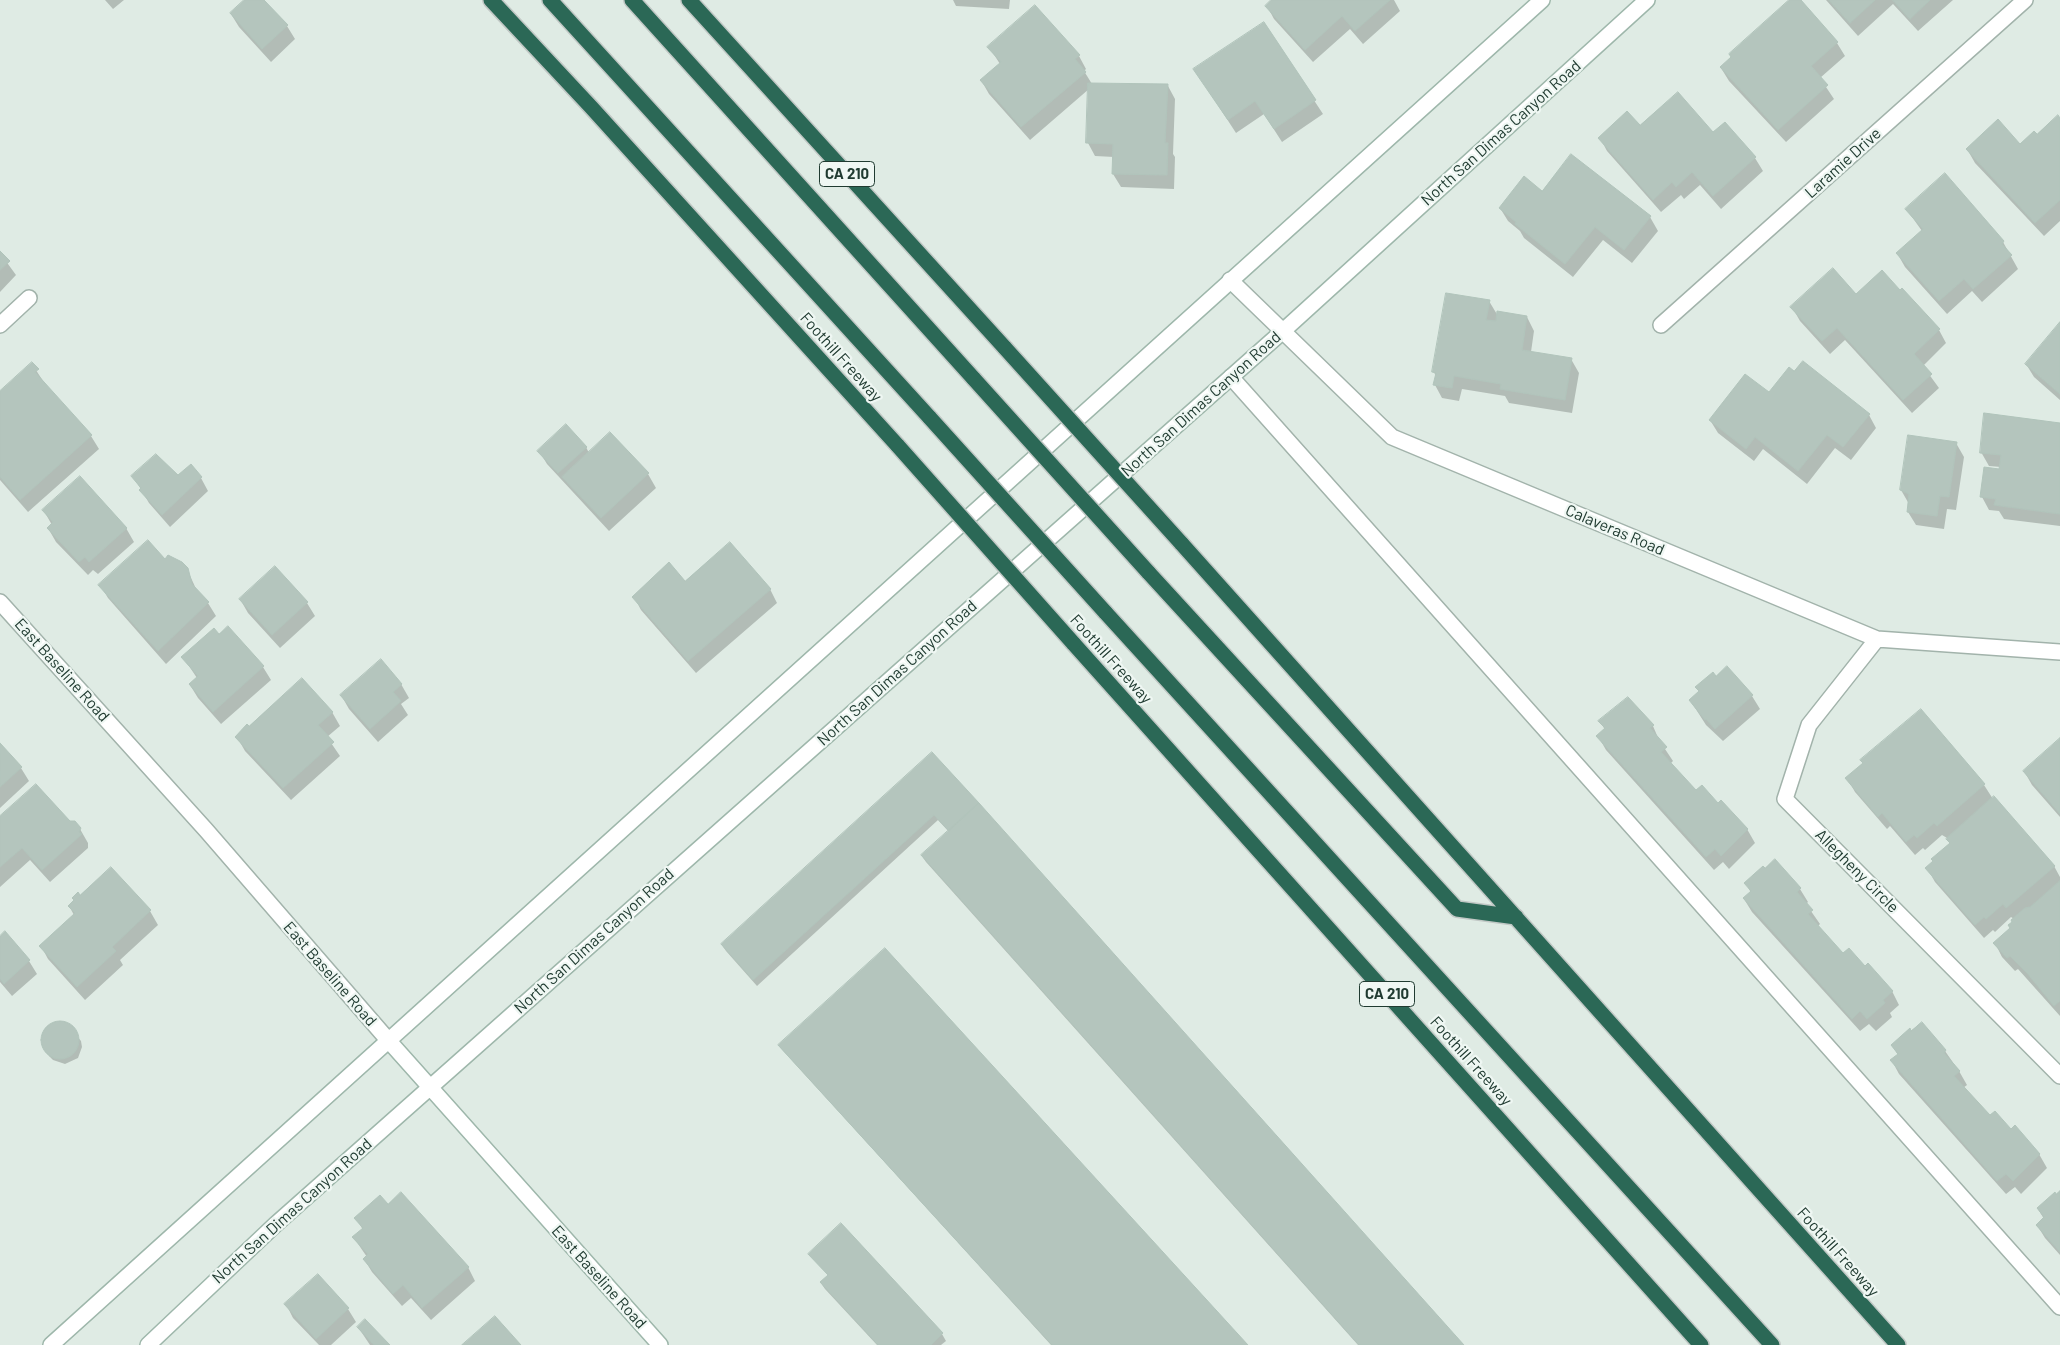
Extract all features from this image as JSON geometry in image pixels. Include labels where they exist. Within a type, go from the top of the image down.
[{"type":"highway","name":"Foothill Freeway","points":[[491,0],[591,107],[898,446],[1701,1345]]},
{"type":"highway","points":[[550,0],[1772,1345]]},
{"type":"highway","points":[[632,0],[1148,572],[1457,909],[1516,917]]},
{"type":"highway","name":"Foothill Freeway","points":[[689,0],[1181,543],[1898,1345]]},
{"type":"main road","points":[[51,1345],[1542,0]]},
{"type":"main road","name":"North San Dimas Canyon Road","points":[[148,1345],[276,1224],[1283,332],[1647,0]]},
{"type":"main road","name":"Laramie Drive","points":[[1661,325],[2025,0]]},
{"type":"main road","name":"Calaveras Road","points":[[1230,280],[1392,437],[1877,639],[2060,652]]},
{"type":"main road","points":[[0,325],[29,298]]},
{"type":"main road","points":[[1231,377],[2060,1307]]},
{"type":"main road","name":"East Baseline Road","points":[[0,602],[206,830],[429,1088],[660,1345]]},
{"type":"main road","name":"Allegheny Circle","points":[[1877,639],[1809,725],[1786,799],[2060,1076]]},
{"type":"building","points":[[244,0],[264,0],[288,25],[262,49],[230,13]]},
{"type":"building","points":[[1271,0],[1390,0],[1355,31],[1342,16],[1305,50],[1265,6]]},
{"type":"building","points":[[1789,0],[1801,0],[1838,42],[1811,66],[1828,85],[1778,130],[1720,67],[1731,57],[1729,54]]},
{"type":"building","points":[[1829,0],[1875,0],[1850,23]]},
{"type":"building","points":[[1893,0],[1930,0],[1910,19]]},
{"type":"building","points":[[1035,5],[1080,55],[1075,59],[1086,72],[1021,127],[980,80],[1001,62],[987,47]]},
{"type":"building","points":[[1264,22],[1316,100],[1274,129],[1255,101],[1228,120],[1193,69]]},
{"type":"building","points":[[1088,83],[1168,84],[1165,143],[1168,143],[1167,175],[1112,174],[1113,144],[1086,143]]},
{"type":"building","points":[[1678,92],[1713,132],[1725,122],[1756,157],[1713,196],[1692,172],[1676,187],[1672,182],[1653,200],[1598,138],[1627,111],[1640,125]]},
{"type":"building","points":[[2058,115],[2060,118],[2060,200],[2035,223],[1966,149],[1998,119],[2020,144],[2034,131],[2037,134]]},
{"type":"building","points":[[1571,154],[1651,216],[1624,250],[1595,227],[1565,264],[1515,224],[1516,222],[1499,208],[1524,176],[1542,191]]},
{"type":"building","points":[[1945,173],[2004,241],[2002,244],[2012,255],[1973,289],[1964,279],[1939,301],[1896,253],[1923,229],[1905,209]]},
{"type":"building","points":[[0,251],[10,261],[0,270]]},
{"type":"building","points":[[1833,268],[1856,294],[1882,270],[1900,290],[1902,288],[1940,329],[1914,354],[1932,374],[1903,400],[1837,328],[1822,341],[1790,307]]},
{"type":"building","points":[[1446,293],[1490,300],[1486,320],[1496,321],[1497,311],[1527,316],[1522,350],[1572,358],[1565,400],[1500,389],[1501,384],[1454,376],[1452,388],[1433,385],[1436,373],[1432,372]]},
{"type":"building","points":[[2060,322],[2060,394],[2025,364]]},
{"type":"building","points":[[1803,361],[1870,414],[1843,447],[1827,435],[1798,471],[1755,437],[1746,449],[1709,420],[1745,374],[1769,392],[1789,367],[1794,371]]},
{"type":"building","points":[[32,362],[39,369],[35,372],[92,435],[20,500],[0,477],[0,391]]},
{"type":"building","points":[[1984,413],[2060,423],[2060,514],[1994,505],[1996,499],[1980,497],[1984,467],[1999,469],[2001,455],[1980,453]]},
{"type":"building","points":[[566,424],[587,447],[558,473],[537,451]]},
{"type":"building","points":[[610,432],[649,473],[601,518],[562,477]]},
{"type":"building","points":[[1908,435],[1957,442],[1949,497],[1940,496],[1937,516],[1907,512],[1909,494],[1900,490]]},
{"type":"building","points":[[156,454],[178,475],[191,464],[202,477],[162,515],[139,490],[141,488],[131,476]]},
{"type":"building","points":[[80,476],[127,528],[89,562],[85,557],[79,562],[47,528],[53,522],[42,510]]},
{"type":"building","points":[[148,540],[165,559],[168,555],[182,562],[188,568],[192,584],[209,602],[158,651],[98,585]]},
{"type":"building","points":[[730,542],[771,589],[688,661],[632,597],[669,562],[685,581]]},
{"type":"building","points":[[275,566],[308,602],[272,635],[239,599]]},
{"type":"building","points":[[228,626],[264,666],[213,712],[189,684],[198,676],[181,657],[214,628],[219,634]]},
{"type":"building","points":[[381,659],[402,684],[393,692],[401,701],[370,729],[340,695]]},
{"type":"building","points":[[1727,666],[1753,695],[1715,729],[1689,700],[1699,691],[1695,687],[1713,672],[1716,676]]},
{"type":"building","points":[[302,678],[333,712],[318,725],[334,742],[283,788],[235,737],[247,724],[249,726]]},
{"type":"building","points":[[1628,697],[1654,725],[1650,728],[1667,747],[1661,752],[1696,790],[1702,785],[1718,803],[1721,800],[1748,829],[1721,856],[1715,849],[1706,857],[1596,736],[1605,728],[1598,721]]},
{"type":"building","points":[[1921,709],[1985,784],[1937,826],[1934,823],[1917,838],[1914,835],[1906,842],[1882,813],[1878,817],[1845,778],[1863,763],[1860,760]]},
{"type":"building","points":[[2060,738],[2060,814],[2023,771]]},
{"type":"building","points":[[0,743],[22,767],[0,787]]},
{"type":"building","points":[[932,752],[979,803],[949,831],[934,815],[753,980],[721,944]]},
{"type":"building","points":[[36,784],[70,821],[75,821],[81,828],[79,832],[82,834],[42,870],[22,848],[0,867],[0,816]]},
{"type":"building","points":[[1994,796],[2055,866],[2006,908],[2003,904],[1986,919],[1984,917],[1975,925],[1925,868],[1933,861],[1931,859],[1950,843],[1946,839]]},
{"type":"building","points":[[979,803],[1464,1345],[1359,1345],[921,855]]},
{"type":"building","points":[[1775,859],[1801,888],[1797,892],[1813,910],[1808,914],[1843,953],[1849,948],[1865,966],[1868,963],[1893,991],[1883,1000],[1885,1003],[1867,1019],[1860,1011],[1852,1019],[1743,898],[1751,891],[1744,883],[1763,866],[1765,868]]},
{"type":"building","points":[[111,867],[151,910],[112,947],[116,951],[77,987],[39,946],[75,913],[68,906],[74,900],[72,898],[78,892],[80,895]]},
{"type":"building","points":[[2060,881],[2060,1001],[2054,1006],[2027,973],[2010,956],[2007,958],[1993,943],[2010,928],[2008,925],[2012,922],[2011,920],[2025,908],[2030,907]]},
{"type":"building","points":[[5,931],[30,960],[4,984],[0,979],[0,936]]},
{"type":"building","points":[[885,948],[1248,1345],[1052,1345],[778,1045]]},
{"type":"building","points":[[60,1021],[73,1027],[79,1040],[73,1053],[60,1059],[47,1053],[41,1040],[47,1027]]},
{"type":"building","points":[[1922,1022],[1946,1050],[1944,1053],[1960,1071],[1954,1076],[1990,1115],[1995,1111],[2011,1129],[2015,1125],[2040,1154],[2013,1181],[2006,1174],[1997,1181],[1890,1060],[1898,1054],[1891,1045],[1910,1028],[1911,1031]]},
{"type":"building","points":[[2060,1191],[2060,1252],[2036,1225],[2044,1217],[2037,1208],[2055,1192],[2056,1194]]},
{"type":"building","points":[[401,1192],[469,1267],[422,1308],[403,1285],[393,1294],[363,1259],[368,1254],[352,1237],[363,1228],[354,1218],[380,1195],[388,1204]]},
{"type":"building","points":[[841,1223],[943,1333],[931,1345],[878,1345],[820,1282],[828,1275],[808,1254]]},
{"type":"building","points":[[318,1274],[349,1308],[316,1339],[284,1304]]},
{"type":"building","points":[[495,1316],[521,1345],[462,1345]]},
{"type":"building","points":[[365,1319],[390,1345],[374,1345],[357,1327]]}]
